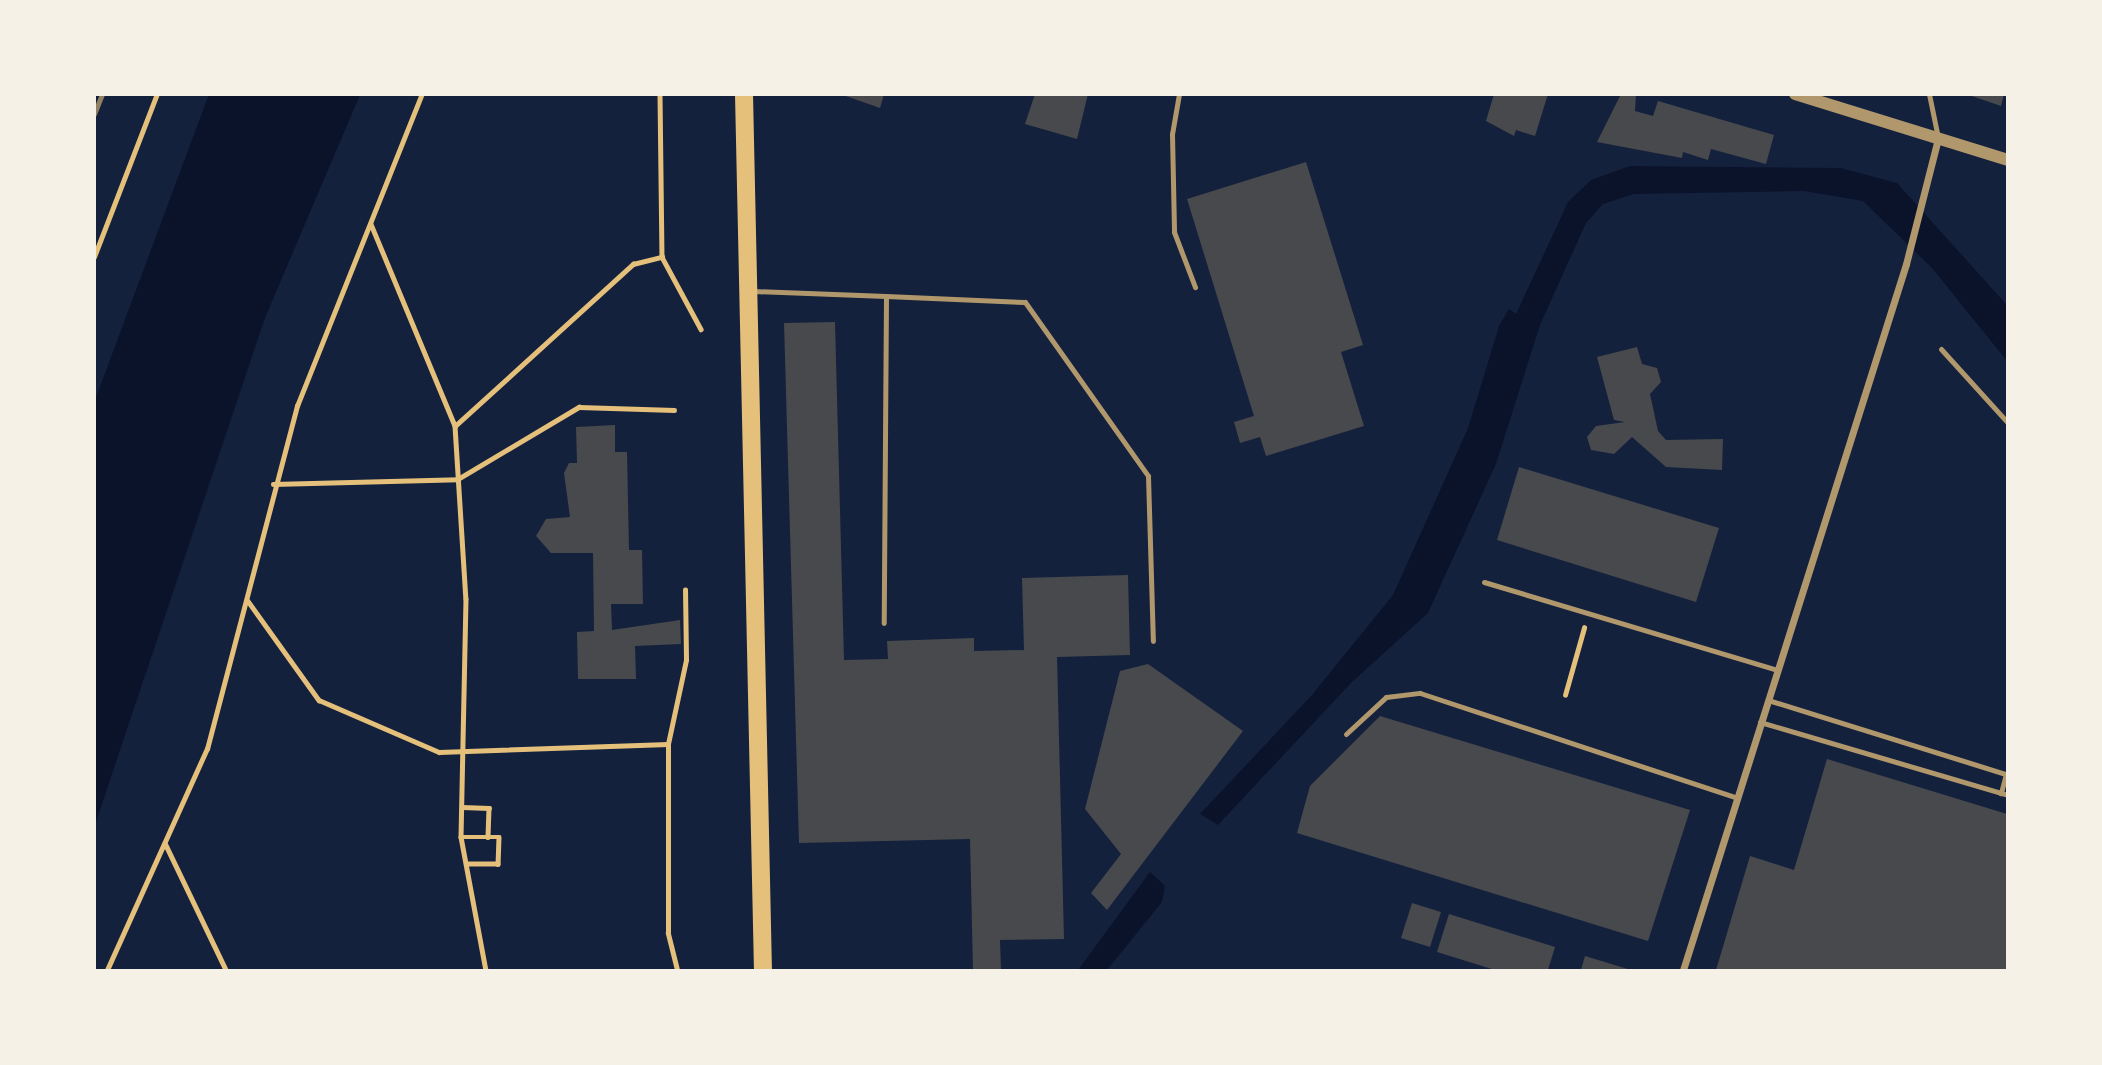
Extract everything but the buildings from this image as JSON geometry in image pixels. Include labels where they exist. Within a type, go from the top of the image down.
[{"type":"main road","points":[[746,99],[763,971]]},
{"type":"street","points":[[1795,94],[2007,160]]},
{"type":"street","points":[[1683,971],[1735,797],[1906,264],[1938,138]]},
{"type":"lane","points":[[1179,94],[1172,134],[1174,232],[1195,287]]},
{"type":"lane","points":[[1929,94],[1938,138]]},
{"type":"lane","points":[[749,291],[1025,302],[1148,476],[1153,641]]},
{"type":"lane","points":[[884,623],[887,296]]},
{"type":"lane","points":[[1941,349],[2007,423]]},
{"type":"lane","points":[[1484,582],[1777,670]]},
{"type":"lane","points":[[1346,734],[1386,698],[1420,693],[1735,797]]},
{"type":"lane","points":[[1760,722],[2004,794],[2006,774],[1768,700]]},
{"type":"path","points":[[94,257],[157,94]]},
{"type":"path","points":[[107,971],[207,750],[248,601],[273,484],[297,406],[422,94]]},
{"type":"path","points":[[660,94],[662,257],[701,329]]},
{"type":"path","points":[[371,224],[455,426],[464,754],[461,836],[486,971]]},
{"type":"path","points":[[455,426],[633,264],[662,257]]},
{"type":"path","points":[[273,484],[458,479],[579,407],[674,410]]},
{"type":"path","points":[[677,971],[668,933],[668,744],[686,660],[685,590]]},
{"type":"path","points":[[248,601],[319,700],[439,752],[464,754],[668,744]]},
{"type":"path","points":[[1565,695],[1588,614]]},
{"type":"path","points":[[462,807],[489,808],[488,837]]},
{"type":"path","points":[[461,836],[499,837],[498,864],[467,864]]},
{"type":"path","points":[[165,843],[226,971]]},
{"type":"water","points":[[209,94],[360,95],[265,318],[95,825],[95,400]]},
{"type":"water","points":[[1630,166],[1841,168],[1897,183],[2007,305],[2007,361],[1932,268],[1863,201],[1804,191],[1634,194],[1603,204],[1586,223],[1540,325],[1496,464],[1428,613],[1351,683],[1218,825],[1200,814],[1311,696],[1393,595],[1468,428],[1499,326],[1509,309],[1516,314],[1568,202],[1591,180]]},
{"type":"water","points":[[1150,872],[1165,886],[1162,902],[1107,970],[1078,970]]},
{"type":"railway","points":[[94,114],[102,94]]}]
